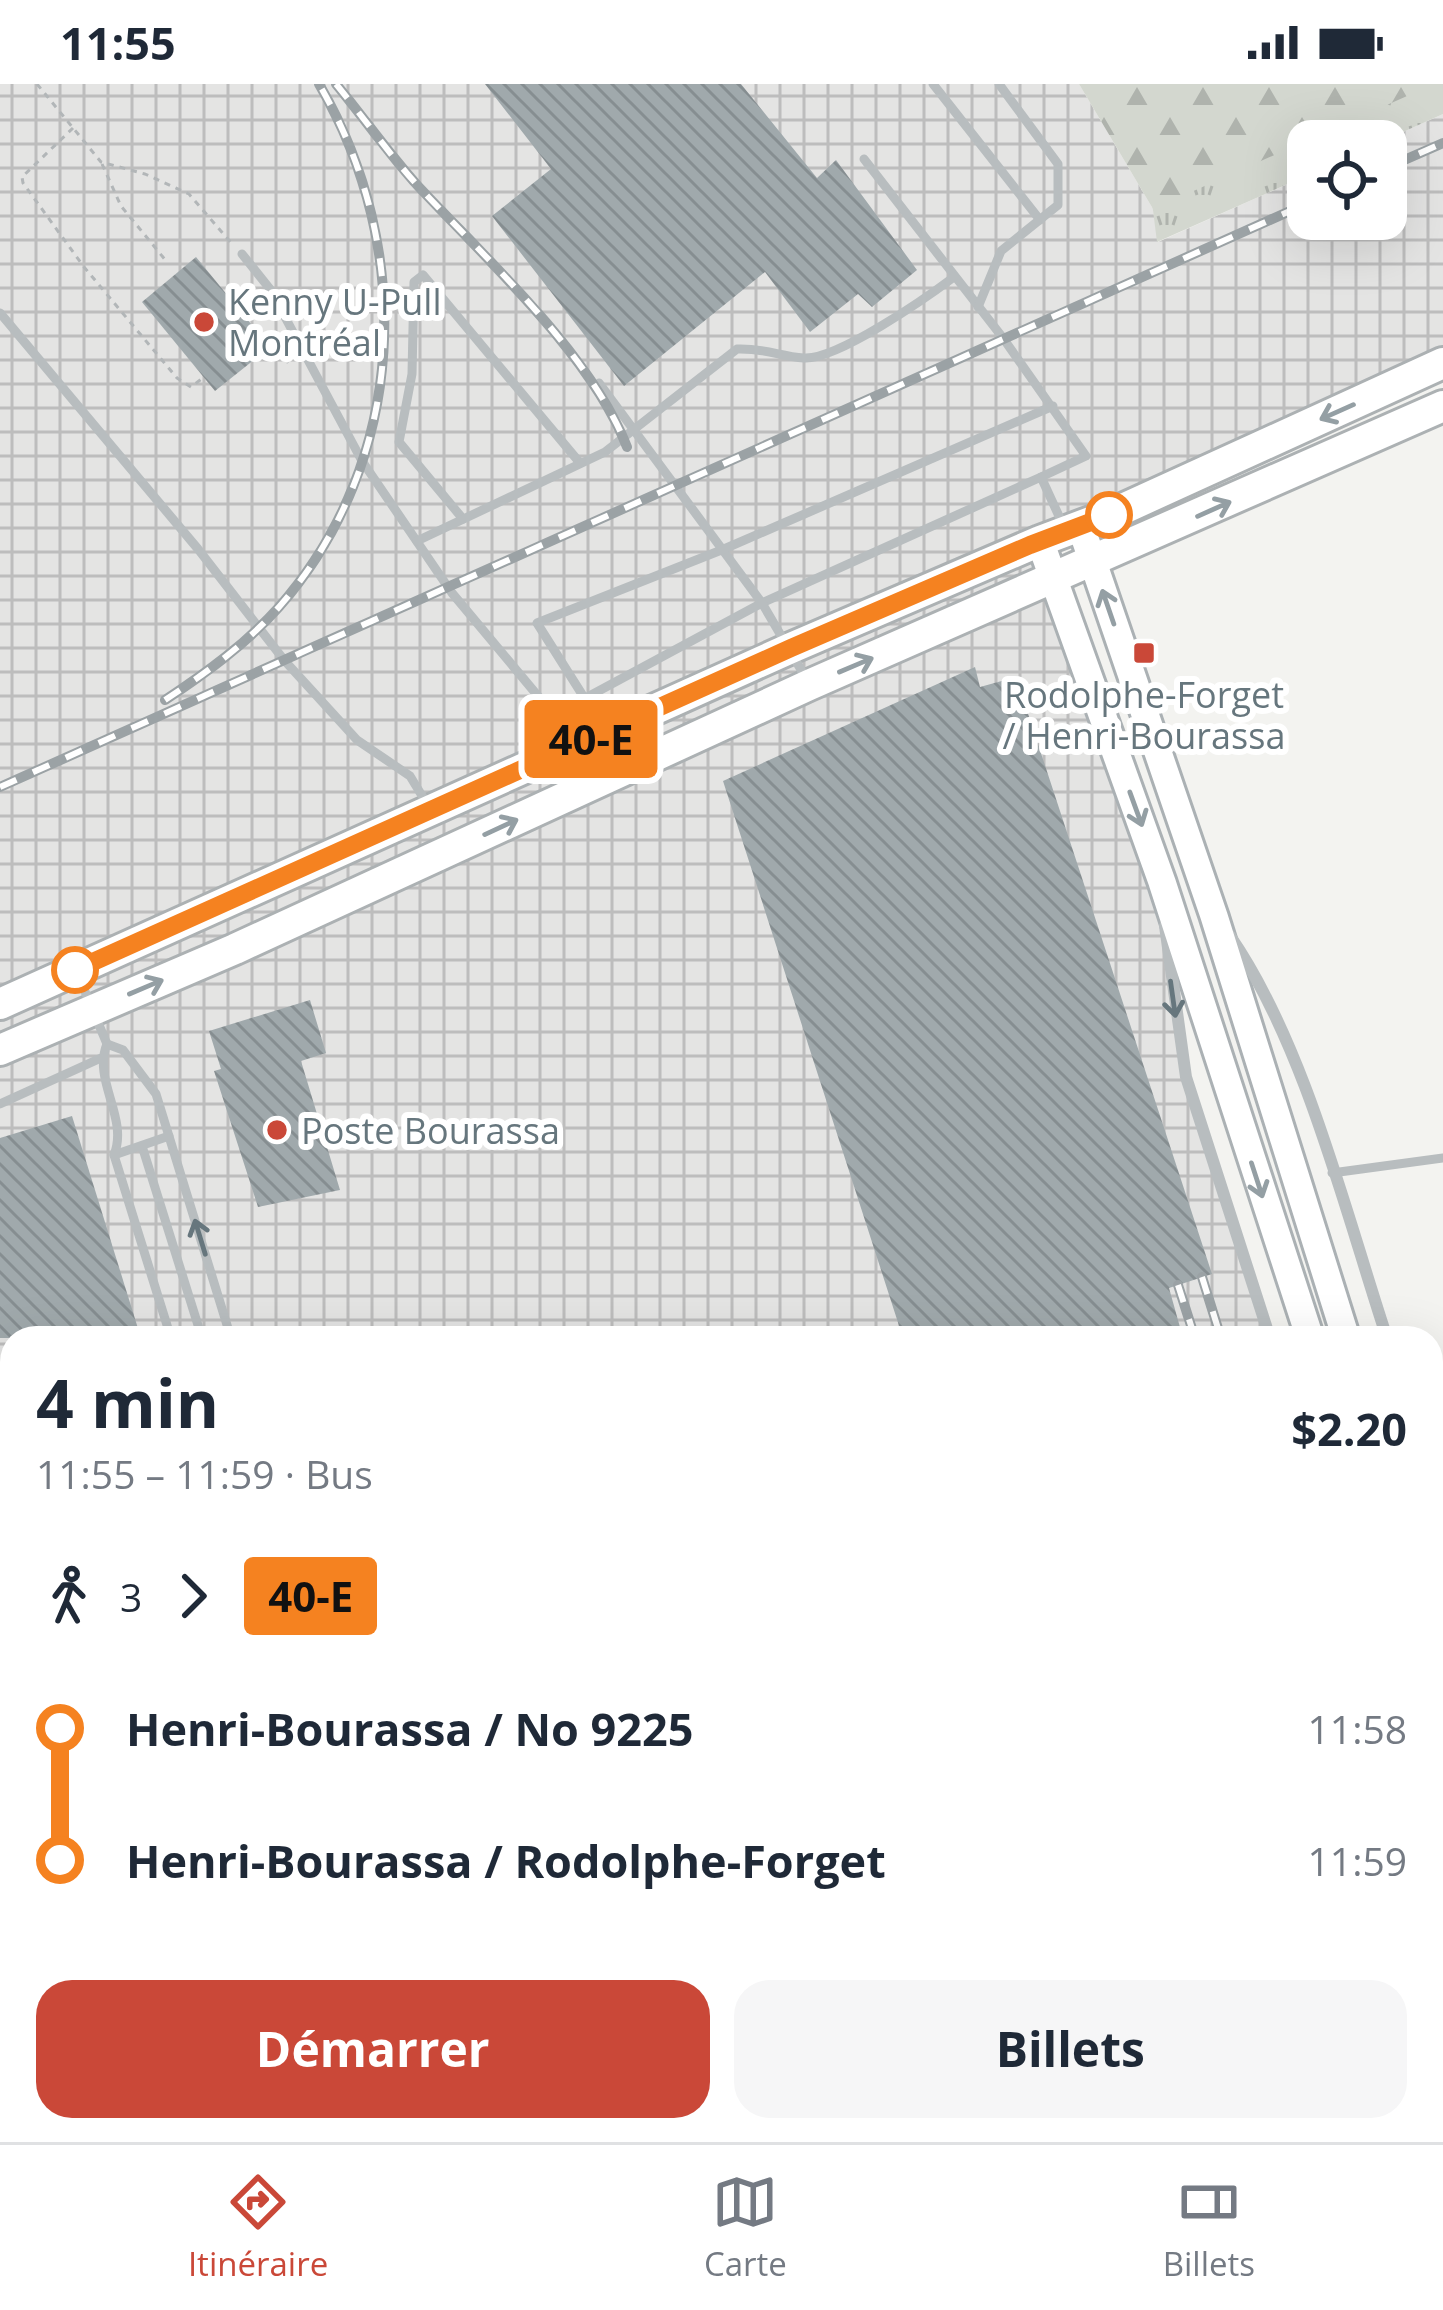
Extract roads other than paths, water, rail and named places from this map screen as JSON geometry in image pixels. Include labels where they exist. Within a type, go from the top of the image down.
[{"type":"main road","points":[[0,1004],[791,648],[1443,363]]},
{"type":"main road","points":[[0,1050],[235,949],[809,685],[1443,406]]},
{"type":"street","points":[[1062,533],[1094,563],[1214,916],[1342,1326]]},
{"type":"street","points":[[1062,533],[1053,580],[1162,882],[1306,1326]]},
{"type":"street","points":[[1162,882],[1169,974],[1186,1077],[1266,1326]]},
{"type":"street","points":[[1214,916],[1233,938],[1267,999],[1296,1064],[1383,1326]]},
{"type":"lane","points":[[933,84],[1040,220]]},
{"type":"lane","points":[[978,307],[1000,251],[1058,205],[1058,164],[999,84]]},
{"type":"lane","points":[[554,715],[762,603],[1086,456],[864,159]]},
{"type":"lane","points":[[242,254],[270,289],[352,445],[452,593],[578,744],[597,783]]},
{"type":"lane","points":[[463,519],[399,442],[412,374],[414,282],[423,275],[580,464]]},
{"type":"lane","points":[[417,541],[605,452],[737,349],[765,348],[808,359],[898,320],[954,277]]},
{"type":"lane","points":[[0,313],[199,549],[284,660],[357,740],[410,776],[432,812]]},
{"type":"lane","points":[[599,383],[724,548],[791,648],[809,685]]},
{"type":"lane","points":[[585,699],[538,623],[1053,406]]},
{"type":"lane","points":[[1042,477],[1062,533]]},
{"type":"lane","points":[[75,970],[107,1044],[101,1058],[120,1139],[114,1155],[167,1326]]},
{"type":"lane","points":[[107,1044],[123,1050],[156,1094],[227,1326]]},
{"type":"lane","points":[[0,1104],[101,1058]]},
{"type":"lane","points":[[114,1155],[169,1136]]},
{"type":"lane","points":[[142,1145],[198,1326]]},
{"type":"lane","points":[[1332,1173],[1443,1158]]},
{"type":"railway","points":[[165,700],[225,657],[279,607],[322,549],[353,486],[374,420],[383,352],[383,283],[371,215],[350,148],[319,84]]},
{"type":"railway","points":[[336,84],[407,174],[563,343],[589,377],[627,447]]},
{"type":"railway","points":[[1407,159],[1443,143]]},
{"type":"railway","points":[[0,787],[1287,212]]},
{"type":"railway","points":[[1202,1277],[1217,1326]]},
{"type":"railway","points":[[1178,1285],[1191,1326]]},
{"type":"place","name":"Kenny U-Pull Montréal","points":[[204,322]]},
{"type":"place","name":"Rodolphe-Forget / Henri-Bourassa","points":[[1144,653]]},
{"type":"place","name":"Poste Bourassa","points":[[277,1130]]}]
